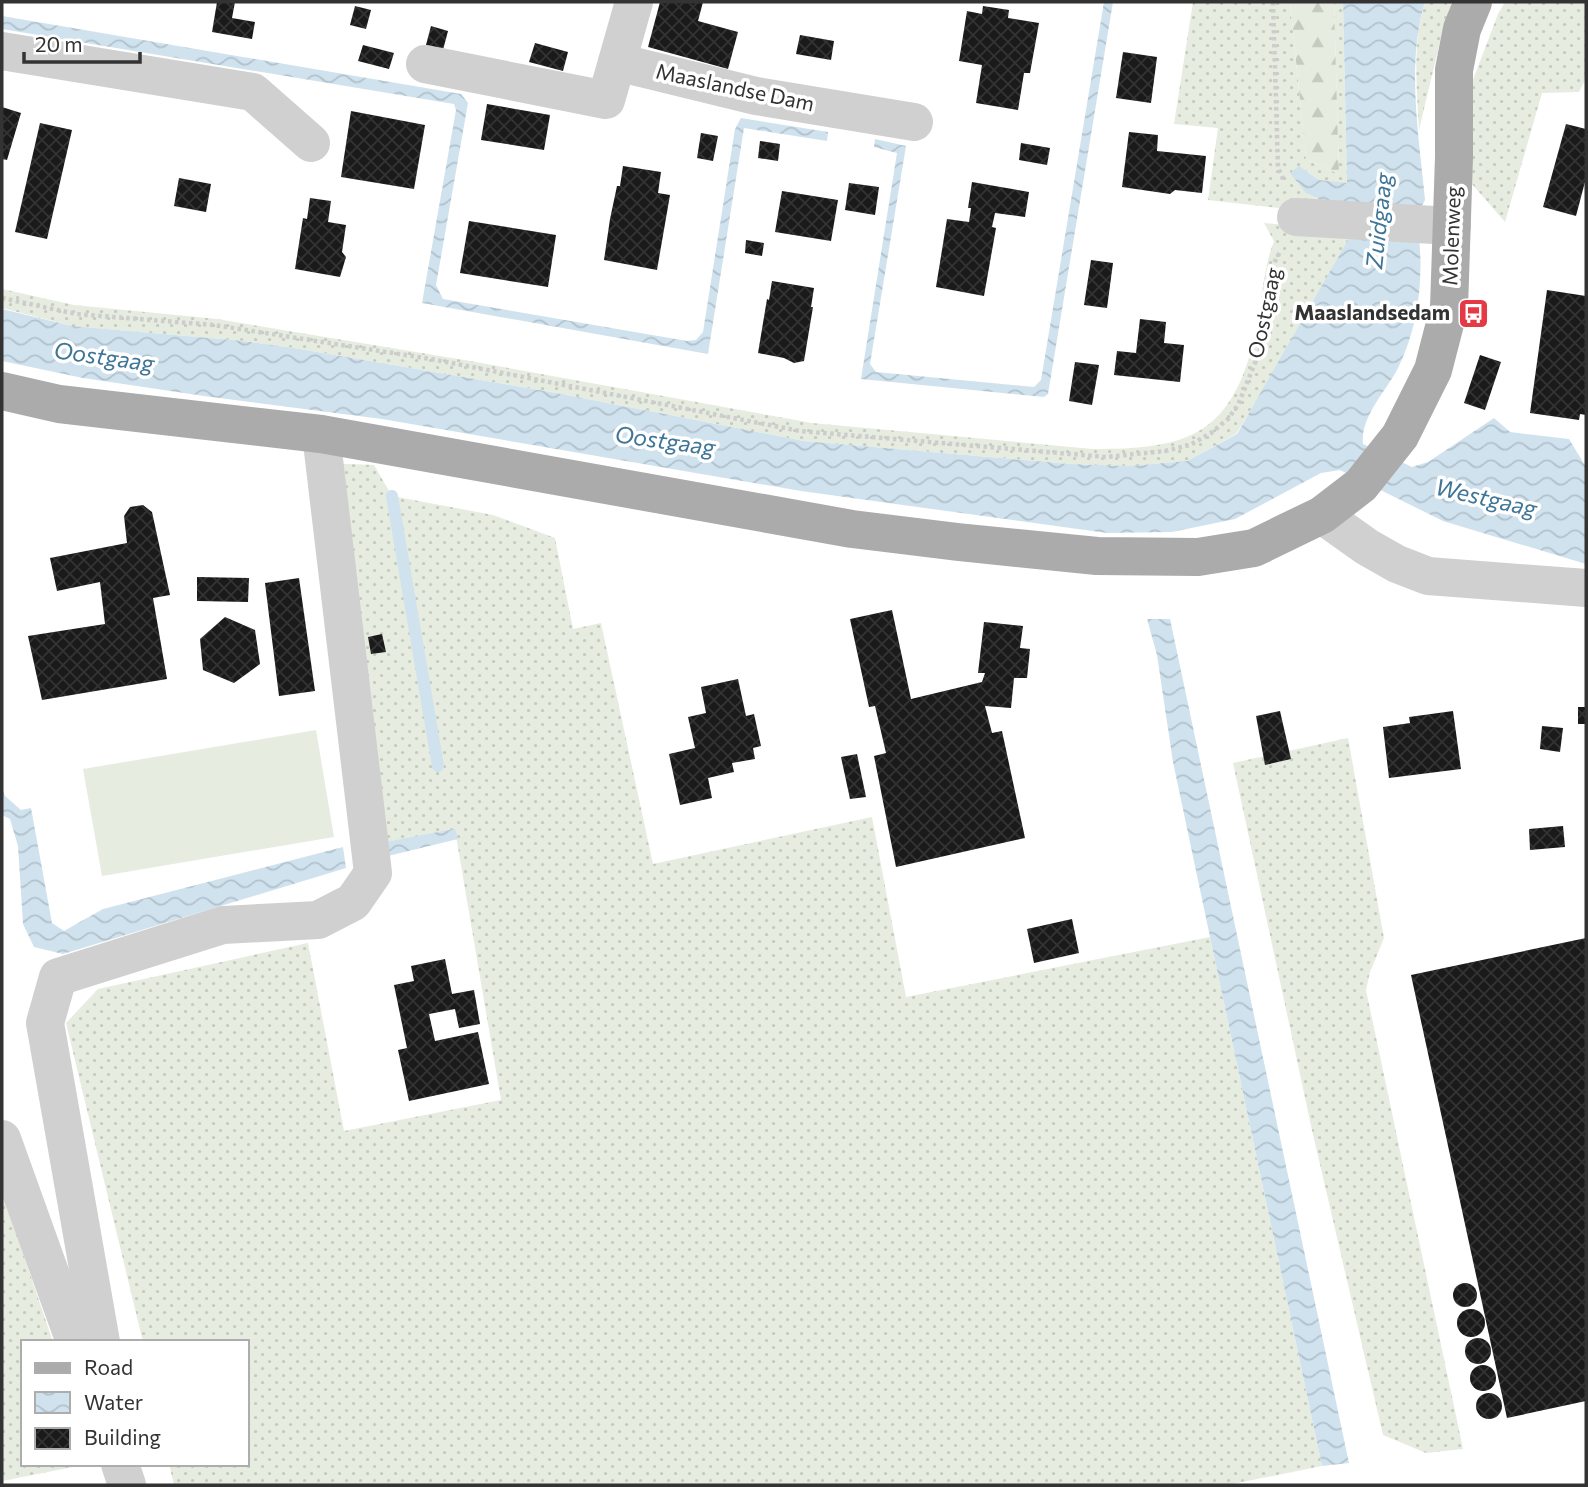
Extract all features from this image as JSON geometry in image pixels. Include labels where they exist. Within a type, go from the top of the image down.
[{"type":"main road","name":"Molenweg","points":[[1322,515],[1362,485],[1400,436],[1433,370],[1449,308],[1446,225],[1454,70],[1462,29],[1473,2]]},
{"type":"main road","points":[[2,391],[59,404],[321,434],[852,529],[1097,556],[1198,557],[1254,548],[1322,515]]},
{"type":"street","points":[[425,64],[606,100],[634,2]]},
{"type":"street","points":[[2,51],[253,92],[311,144]]},
{"type":"street","name":"Maaslandse Dam","points":[[617,62],[756,96],[914,122]]},
{"type":"street","points":[[1296,217],[1446,225]]},
{"type":"street","points":[[101,1340],[46,1023],[58,977],[223,925],[318,920],[353,902],[373,873],[321,434]]},
{"type":"street","points":[[1322,515],[1397,565],[1428,576],[1586,588]]},
{"type":"street","points":[[2,1139],[74,1340]]},
{"type":"path","points":[[1273,2],[1278,168],[1297,210],[1296,217]]},
{"type":"path","name":"Oostgaag","points":[[2,298],[76,314],[214,325],[431,359],[800,431],[1106,457],[1165,451],[1190,444],[1211,433],[1228,419],[1238,405],[1261,348],[1271,269],[1296,217]]},
{"type":"green space","points":[[1193,2],[1290,2],[1306,159],[1339,174],[1334,2],[1343,2],[1347,184],[1319,180],[1299,166],[1341,208],[1288,209],[1208,200],[1218,128],[1174,124]]},
{"type":"green space","points":[[1290,2],[1334,2],[1339,174],[1306,159]]},
{"type":"green space","points":[[1425,2],[1456,2],[1444,25],[1419,130],[1417,50]]},
{"type":"green space","points":[[1505,2],[1586,2],[1586,78],[1579,92],[1542,93],[1505,222],[1465,176],[1471,85]]},
{"type":"green space","points":[[1264,223],[1361,233],[1236,434],[1187,461],[1129,466],[1070,464],[804,441],[551,392],[294,348],[72,326],[2,308],[2,289],[74,305],[217,319],[470,361],[812,423],[1093,449],[1124,448],[1175,441],[1196,432],[1214,420],[1229,402],[1242,378],[1252,347],[1266,267],[1274,241]]},
{"type":"green space","points":[[324,463],[374,465],[392,496],[493,515],[555,538],[573,629],[601,623],[653,864],[872,817],[906,997],[1210,937],[1322,1466],[1227,1485],[174,1485],[169,1466],[248,1466],[248,1340],[143,1340],[66,1023],[98,989],[308,943],[344,1131],[501,1100],[455,830],[379,843]]},
{"type":"green space","points":[[316,730],[334,837],[102,876],[83,769]]},
{"type":"green space","points":[[1348,738],[1384,938],[1370,972],[1366,990],[1463,1449],[1426,1453],[1383,1435],[1312,1130],[1233,763]]},
{"type":"green space","points":[[2,1191],[52,1340],[21,1340],[21,1466],[78,1466],[2,1481]]},
{"type":"water","points":[[1104,2],[1113,2],[1048,394],[1044,397],[861,379],[897,153],[874,147],[875,139],[906,146],[870,364],[876,372],[1034,387],[1041,380]]},
{"type":"water","points":[[1343,2],[1425,2],[1419,26],[1415,75],[1425,200],[1416,217],[1420,254],[1419,293],[1406,349],[1399,366],[1370,414],[1363,434],[1363,444],[1412,467],[1428,462],[1494,418],[1510,432],[1569,439],[1586,467],[1586,564],[1443,521],[1340,470],[1321,473],[1235,519],[1172,532],[1107,533],[801,491],[382,419],[83,378],[2,361],[2,309],[72,326],[294,348],[551,392],[804,441],[1070,464],[1129,466],[1187,461],[1237,434],[1348,240],[1361,233],[1341,208],[1306,193],[1290,173],[1299,166],[1319,180],[1347,183]]},
{"type":"water","points":[[2,16],[461,94],[468,103],[436,285],[443,299],[687,341],[696,340],[703,332],[735,129],[741,118],[828,132],[827,141],[744,128],[708,354],[422,303],[456,110],[454,104],[2,29]]},
{"type":"water","points":[[1147,619],[1170,619],[1349,1463],[1322,1466],[1173,762],[1157,655]]},
{"type":"water","points":[[2,789],[5,796],[21,810],[31,808],[52,923],[64,931],[103,909],[343,847],[346,868],[63,954],[34,947],[23,924],[18,846],[10,819],[2,815]]},
{"type":"water","points":[[455,829],[458,839],[388,856],[379,843]]},
{"type":"building","points":[[217,2],[235,2],[232,18],[255,22],[252,39],[212,32]]},
{"type":"building","points":[[660,2],[703,2],[698,21],[738,32],[728,69],[648,47]]},
{"type":"building","points":[[355,6],[371,10],[366,29],[350,25]]},
{"type":"building","points":[[983,6],[1009,10],[1008,18],[1039,23],[1030,73],[1024,73],[1018,110],[976,103],[982,65],[959,61],[967,11],[982,14]]},
{"type":"building","points":[[431,26],[448,31],[443,50],[426,45]]},
{"type":"building","points":[[800,35],[834,41],[831,60],[796,54]]},
{"type":"building","points":[[535,43],[568,52],[563,71],[529,62]]},
{"type":"building","points":[[363,45],[394,53],[389,69],[358,61]]},
{"type":"building","points":[[1123,52],[1157,57],[1151,103],[1116,98]]},
{"type":"building","points":[[487,104],[550,115],[544,150],[481,140]]},
{"type":"building","points":[[2,107],[21,113],[7,160],[2,159]]},
{"type":"building","points":[[351,111],[425,125],[414,189],[341,177]]},
{"type":"building","points":[[40,123],[72,130],[47,239],[15,232]]},
{"type":"building","points":[[1566,124],[1586,129],[1586,178],[1576,216],[1543,207]]},
{"type":"building","points":[[1129,132],[1158,135],[1157,151],[1206,156],[1202,193],[1175,190],[1170,194],[1122,187]]},
{"type":"building","points":[[701,133],[718,136],[713,161],[697,158]]},
{"type":"building","points":[[760,141],[780,144],[778,161],[758,158]]},
{"type":"building","points":[[1021,143],[1050,148],[1047,165],[1019,160]]},
{"type":"building","points":[[623,166],[661,172],[658,193],[670,195],[657,270],[604,260],[610,219]]},
{"type":"building","points":[[179,178],[211,184],[206,212],[174,206]]},
{"type":"building","points":[[972,182],[1029,192],[1025,217],[995,213],[992,227],[996,228],[984,296],[936,287],[947,219],[969,222]]},
{"type":"building","points":[[849,183],[879,187],[875,215],[845,210]]},
{"type":"building","points":[[782,191],[838,200],[831,241],[775,232]]},
{"type":"building","points":[[310,198],[331,201],[328,222],[346,225],[342,252],[346,257],[340,277],[295,269],[303,218],[307,219]]},
{"type":"building","points":[[469,221],[556,235],[548,287],[460,273]]},
{"type":"building","points":[[746,240],[764,243],[762,256],[745,253]]},
{"type":"building","points":[[1091,260],[1113,263],[1107,308],[1084,305]]},
{"type":"building","points":[[772,281],[814,288],[804,361],[794,363],[784,358],[758,353]]},
{"type":"building","points":[[1547,290],[1586,296],[1586,415],[1580,414],[1579,420],[1530,413]]},
{"type":"building","points":[[1140,319],[1166,322],[1164,343],[1184,345],[1180,382],[1114,375],[1117,351],[1136,353]]},
{"type":"building","points":[[1480,355],[1501,362],[1485,410],[1464,403]]},
{"type":"building","points":[[1075,362],[1099,365],[1092,405],[1069,401]]},
{"type":"building","points":[[143,505],[152,512],[170,595],[153,598],[167,679],[42,700],[28,636],[105,624],[100,582],[57,591],[50,558],[127,543],[124,516],[130,507]]},
{"type":"building","points":[[197,577],[249,578],[248,602],[197,601]]},
{"type":"building","points":[[299,578],[315,691],[279,696],[265,583]]},
{"type":"building","points":[[892,610],[911,699],[982,682],[985,673],[978,673],[984,622],[1023,626],[1020,648],[1030,649],[1027,678],[1014,678],[1011,708],[985,706],[992,733],[1002,731],[1025,838],[896,867],[874,756],[886,753],[875,706],[869,707],[850,619]]},
{"type":"building","points":[[225,617],[255,630],[260,664],[234,683],[203,670],[200,639]]},
{"type":"building","points":[[382,634],[386,652],[371,654],[368,637]]},
{"type":"building","points":[[738,679],[746,716],[754,714],[761,746],[753,748],[755,759],[732,763],[734,772],[708,778],[712,798],[680,805],[669,754],[695,748],[688,717],[706,713],[701,687]]},
{"type":"building","points":[[1578,707],[1586,707],[1586,724],[1578,724]]},
{"type":"building","points":[[1280,711],[1291,759],[1265,765],[1256,716]]},
{"type":"building","points":[[1453,711],[1461,769],[1389,778],[1383,727],[1410,723],[1409,717]]},
{"type":"building","points":[[1542,726],[1563,728],[1560,752],[1540,749]]},
{"type":"building","points":[[857,754],[866,797],[850,799],[841,757]]},
{"type":"building","points":[[1563,826],[1565,847],[1530,850],[1529,829]]},
{"type":"building","points":[[1072,919],[1079,953],[1034,963],[1027,929]]},
{"type":"building","points":[[1586,938],[1586,1401],[1507,1418],[1411,975]]},
{"type":"building","points":[[445,959],[452,994],[474,990],[480,1024],[459,1028],[455,1009],[429,1014],[435,1041],[478,1032],[489,1084],[409,1101],[398,1050],[407,1048],[394,985],[414,981],[411,966]]},
{"type":"building","points":[[1465,1283],[1474,1286],[1477,1295],[1474,1304],[1465,1307],[1456,1304],[1453,1295],[1456,1286]]},
{"type":"building","points":[[1471,1309],[1481,1313],[1485,1323],[1481,1333],[1471,1337],[1461,1333],[1457,1323],[1461,1313]]},
{"type":"building","points":[[1478,1338],[1487,1342],[1491,1351],[1487,1360],[1478,1364],[1469,1360],[1465,1351],[1469,1342]]},
{"type":"building","points":[[1483,1365],[1492,1369],[1496,1378],[1492,1387],[1483,1391],[1474,1387],[1470,1378],[1474,1369]]},
{"type":"building","points":[[1489,1393],[1498,1397],[1502,1406],[1498,1415],[1489,1419],[1480,1415],[1476,1406],[1480,1397]]},
{"type":"waterway","points":[[392,496],[438,766]]},
{"type":"place","name":"Maaslandsedam","points":[[1473,313]]},
{"type":"water label","name":"Zuidgaag","points":[[1379,221]]},
{"type":"water label","name":"Westgaag","points":[[1486,498]]}]
